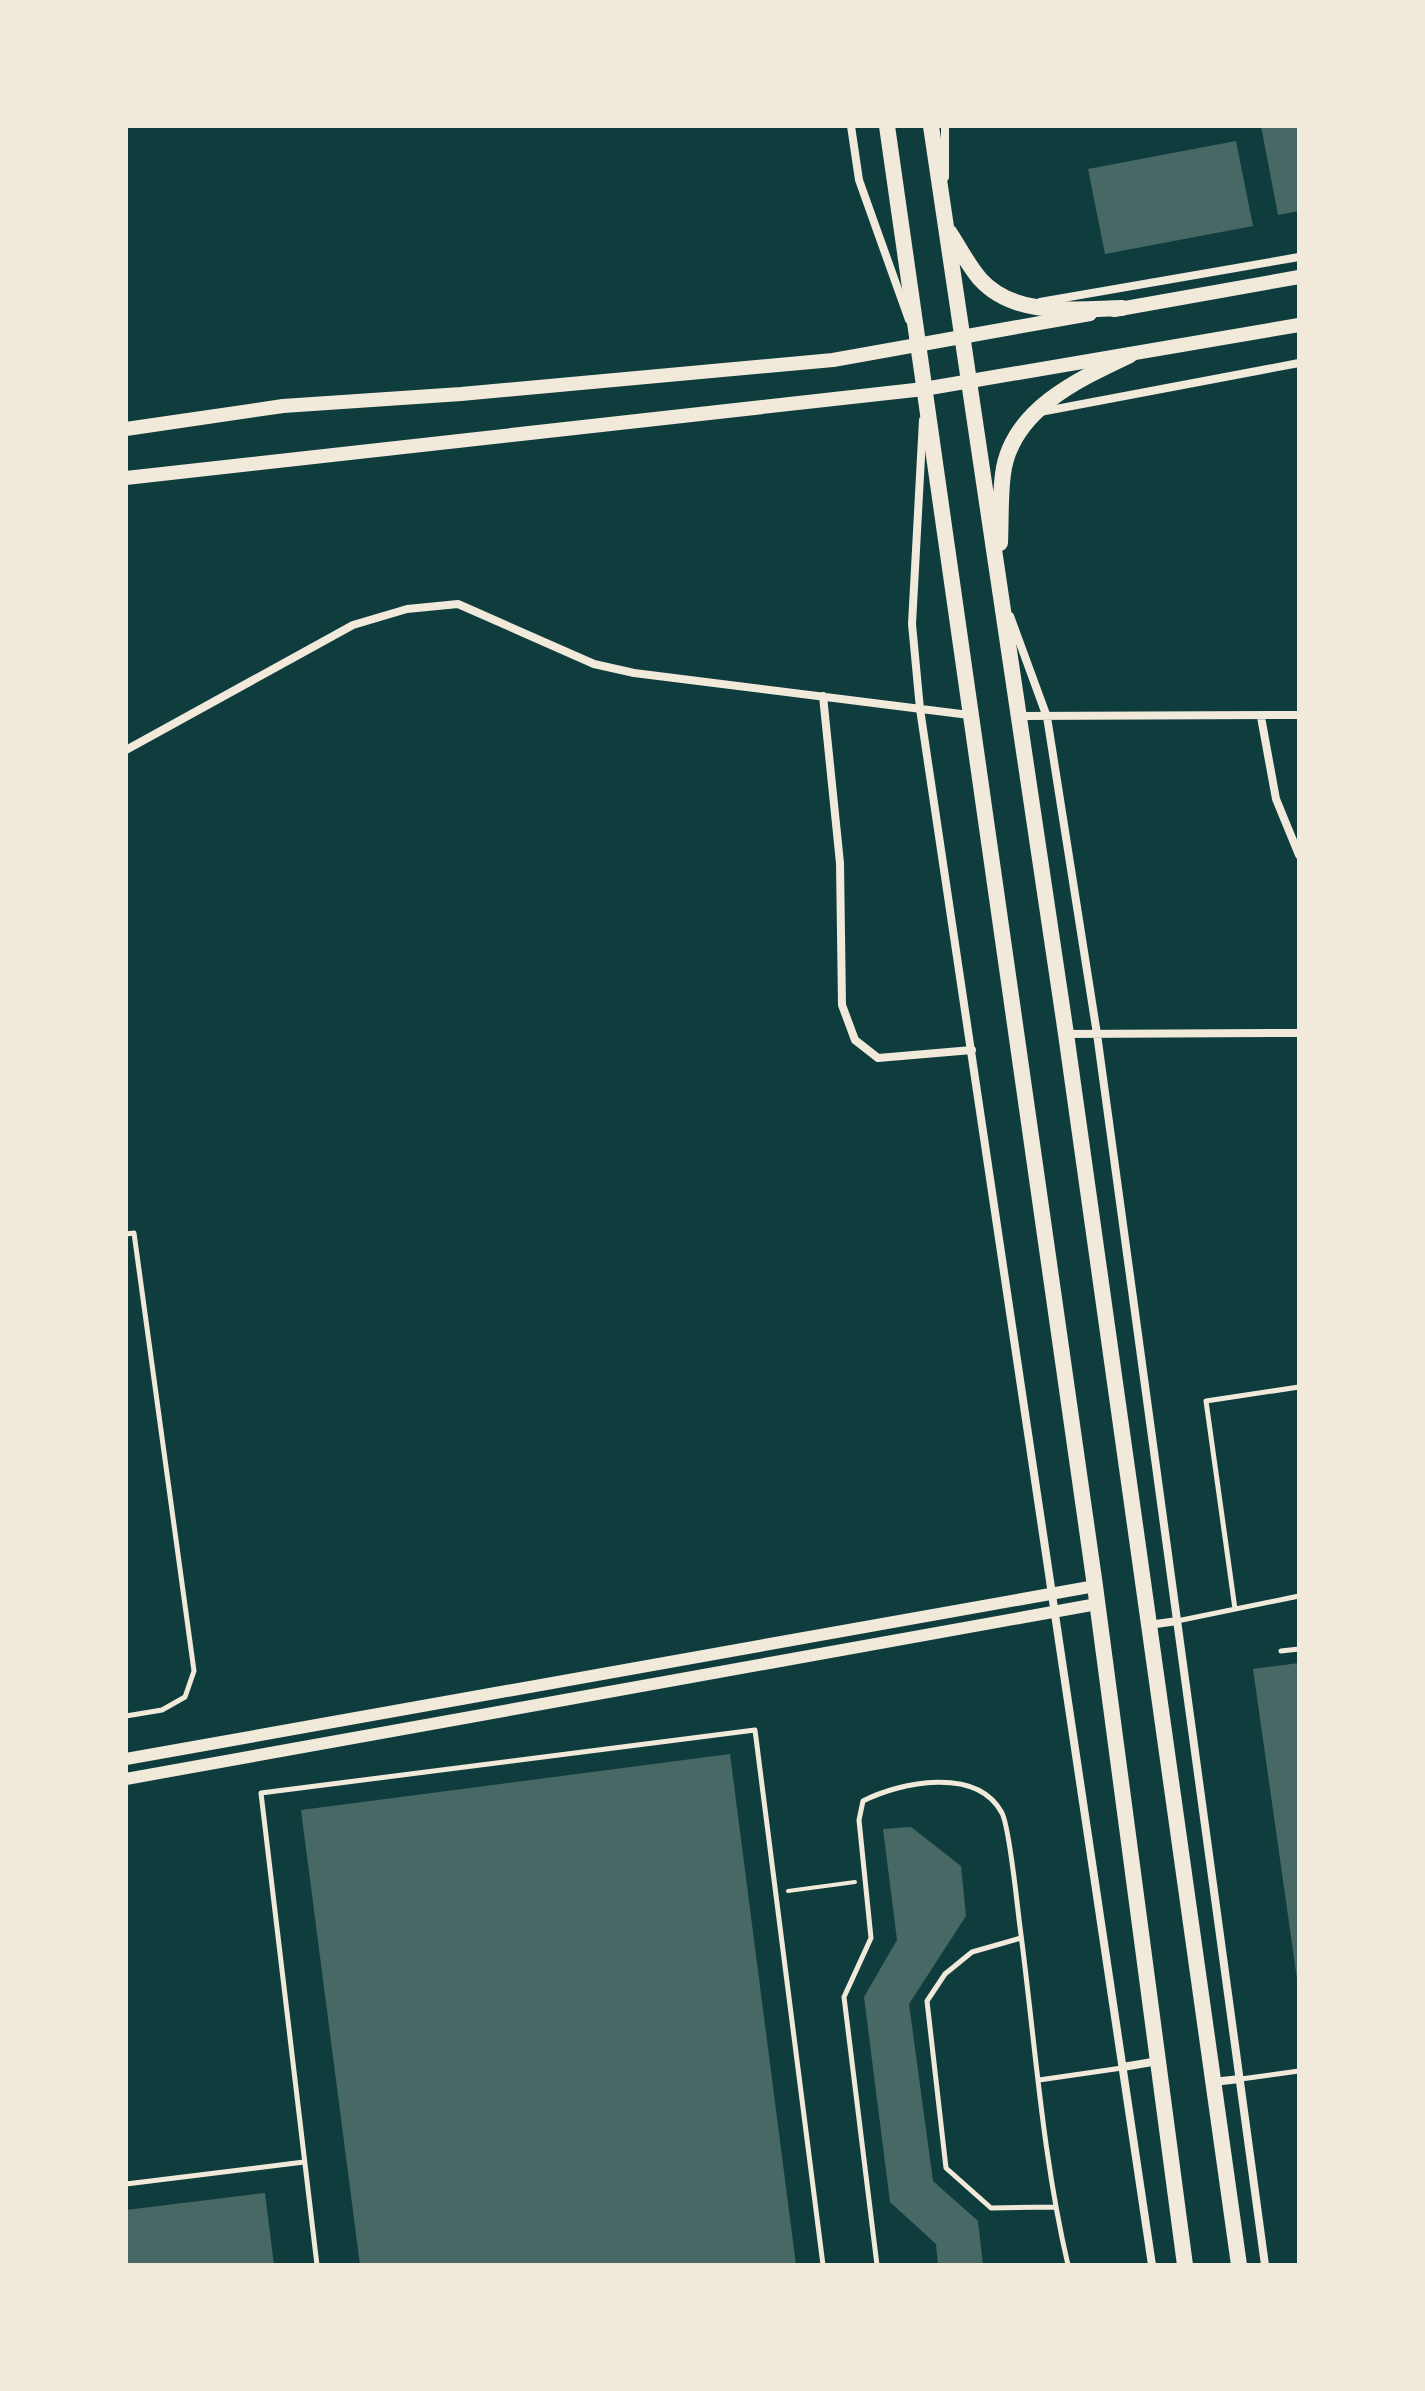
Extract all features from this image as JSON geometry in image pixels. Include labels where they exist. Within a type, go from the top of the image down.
[{"type":"main road","points":[[887,126],[1095,1586],[1185,2265]]},
{"type":"main road","points":[[931,126],[1066,1034],[1239,2265]]},
{"type":"main road","points":[[945,225],[981,280],[1014,302],[1048,309],[1122,308]]},
{"type":"main road","points":[[126,429],[283,406],[461,394],[833,360],[1299,277]]},
{"type":"main road","points":[[126,478],[924,389],[1299,325]]},
{"type":"main road","points":[[999,585],[1003,471],[1015,438],[1035,413],[1079,379],[1130,355]]},
{"type":"street","points":[[851,126],[859,180],[918,346]]},
{"type":"street","points":[[945,126],[945,225]]},
{"type":"street","points":[[1026,304],[1299,257]]},
{"type":"street","points":[[1035,413],[1299,363]]},
{"type":"street","points":[[924,389],[912,624],[920,709],[1152,2265]]},
{"type":"street","points":[[999,585],[1047,717],[1097,1034],[1265,2265]]},
{"type":"street","points":[[126,750],[353,625],[407,609],[458,604],[594,664],[634,673],[969,715]]},
{"type":"street","points":[[823,696],[840,863],[842,1005],[855,1040],[878,1058],[972,1050]]},
{"type":"street","points":[[1019,716],[1299,715]]},
{"type":"street","points":[[1261,717],[1276,799],[1299,855]]},
{"type":"street","points":[[1066,1034],[1299,1033]]},
{"type":"street","points":[[126,1759],[1095,1586]]},
{"type":"street","points":[[126,1779],[1097,1604]]},
{"type":"street","points":[[1149,1625],[1177,1621]]},
{"type":"street","points":[[1123,2067],[1158,2061]]},
{"type":"street","points":[[1213,2082],[1240,2079]]},
{"type":"lane","points":[[126,1234],[134,1233],[194,1671],[185,1697],[162,1710],[126,1716]]},
{"type":"lane","points":[[1235,1609],[1206,1401],[1299,1387]]},
{"type":"lane","points":[[1177,1621],[1299,1596]]},
{"type":"lane","points":[[1281,1651],[1299,1649]]},
{"type":"lane","points":[[317,2265],[261,1793],[755,1730],[823,2265]]},
{"type":"lane","points":[[877,2265],[844,1997],[871,1938],[859,1820],[863,1801],[881,1792],[948,1782],[979,1789],[1002,1813],[1055,2207],[1068,2265]]},
{"type":"lane","points":[[1021,1938],[972,1952],[945,1974],[927,2001],[940,2121],[946,2168],[991,2208],[1055,2207]]},
{"type":"lane","points":[[1039,2080],[1123,2067]]},
{"type":"lane","points":[[1240,2079],[1299,2071]]},
{"type":"lane","points":[[126,2184],[304,2162]]},
{"type":"path","points":[[775,1893],[865,1881]]},
{"type":"building","points":[[1261,126],[1299,126],[1299,211],[1278,215]]},
{"type":"building","points":[[1236,141],[1253,226],[1105,254],[1088,169]]},
{"type":"building","points":[[1299,1663],[1299,1979],[1297,1979],[1253,1669]]},
{"type":"building","points":[[730,1754],[796,2265],[360,2265],[301,1810]]},
{"type":"building","points":[[911,1827],[961,1866],[966,1916],[909,2004],[933,2181],[978,2221],[983,2265],[938,2265],[936,2244],[890,2202],[864,1997],[897,1940],[883,1829]]},
{"type":"building","points":[[265,2193],[274,2265],[126,2265],[126,2210]]}]
